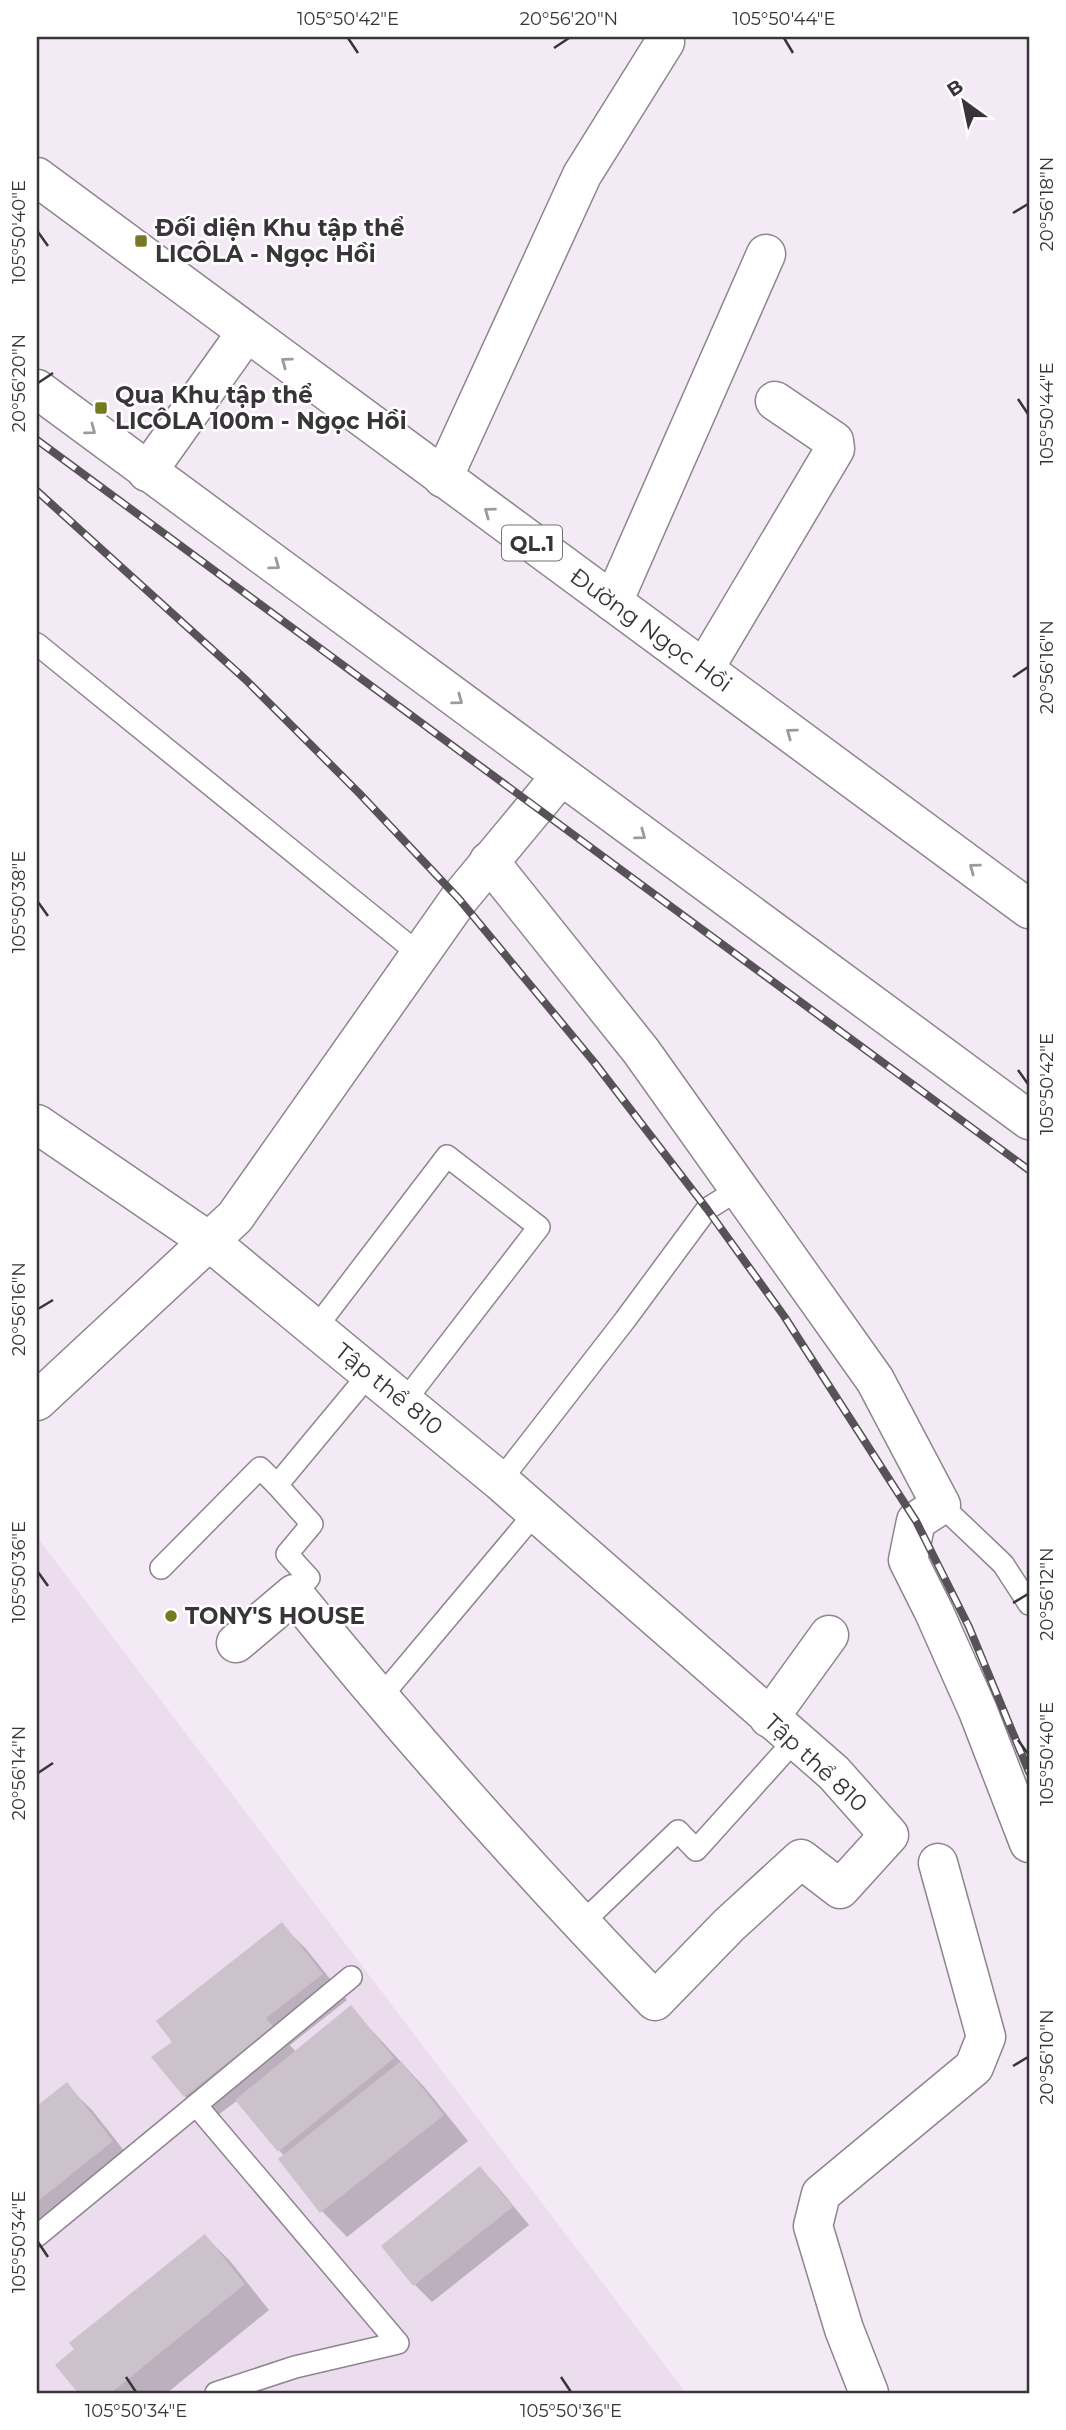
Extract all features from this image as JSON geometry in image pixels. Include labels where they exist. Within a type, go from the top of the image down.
[{"type":"main road","points":[[443,478],[582,175],[665,42]]},
{"type":"main road","name":"Đường Ngọc Hồi","points":[[37,177],[1029,909]]},
{"type":"main road","points":[[612,602],[766,254]]},
{"type":"main road","points":[[147,472],[246,333]]},
{"type":"main road","points":[[37,389],[1029,1120]]},
{"type":"main road","points":[[704,669],[835,449],[834,441],[775,401]]},
{"type":"main road","points":[[37,1401],[235,1217],[419,954],[489,861],[561,776]]},
{"type":"main road","points":[[489,861],[633,1040],[875,1380],[941,1504],[916,1521],[908,1560],[978,1711],[1029,1843]]},
{"type":"main road","name":"Tập thể 810","points":[[37,1124],[210,1242],[500,1481],[834,1773],[889,1835],[840,1889],[801,1859],[729,1925],[655,2001],[581,1924],[379,1699],[294,1594]]},
{"type":"main road","points":[[236,1643],[294,1594]]},
{"type":"main road","points":[[782,1729],[829,1635]]},
{"type":"main road","points":[[869,2393],[844,2329],[813,2226],[821,2194],[974,2067],[986,2037],[938,1863]]},
{"type":"lane","points":[[37,644],[419,954]]},
{"type":"lane","points":[[315,1329],[447,1156],[539,1227],[404,1402]]},
{"type":"lane","points":[[500,1481],[707,1209],[739,1189]]},
{"type":"lane","points":[[277,1485],[370,1373]]},
{"type":"lane","points":[[161,1569],[260,1468],[312,1524],[287,1554],[309,1578],[294,1594]]},
{"type":"lane","points":[[941,1504],[1003,1564],[1029,1604]]},
{"type":"lane","points":[[379,1699],[536,1512]]},
{"type":"lane","points":[[581,1924],[678,1831],[696,1850],[782,1729]]},
{"type":"lane","points":[[37,2236],[351,1977]]},
{"type":"lane","points":[[196,2105],[398,2343],[295,2367],[216,2393]]},
{"type":"shaded area","points":[[37,1537],[686,2393],[37,2393]]},
{"type":"building","points":[[282,1922],[323,1974],[266,2018],[273,2026],[184,2097],[151,2057],[172,2042],[156,2021]]},
{"type":"building","points":[[351,2005],[394,2058],[278,2152],[235,2100]]},
{"type":"building","points":[[401,2061],[444,2115],[320,2213],[278,2159]]},
{"type":"building","points":[[67,2082],[113,2141],[37,2202],[37,2106]]},
{"type":"building","points":[[480,2166],[513,2207],[413,2286],[381,2246]]},
{"type":"building","points":[[205,2234],[245,2284],[111,2393],[78,2393],[55,2365],[74,2349],[69,2343]]},
{"type":"railway","points":[[37,440],[1029,1170]]},
{"type":"railway","points":[[37,491],[246,680],[359,793],[459,899],[594,1062],[707,1209],[784,1316],[916,1521],[969,1627],[1029,1772]]},
{"type":"place","name":"Đối diện Khu tập thể LICÔLA - Ngọc Hồi","points":[[141,241]]},
{"type":"place","name":"Qua Khu tập thể LICÔLA 100m - Ngọc Hồi","points":[[101,408]]},
{"type":"place","name":"TONY'S HOUSE","points":[[171,1616]]}]
